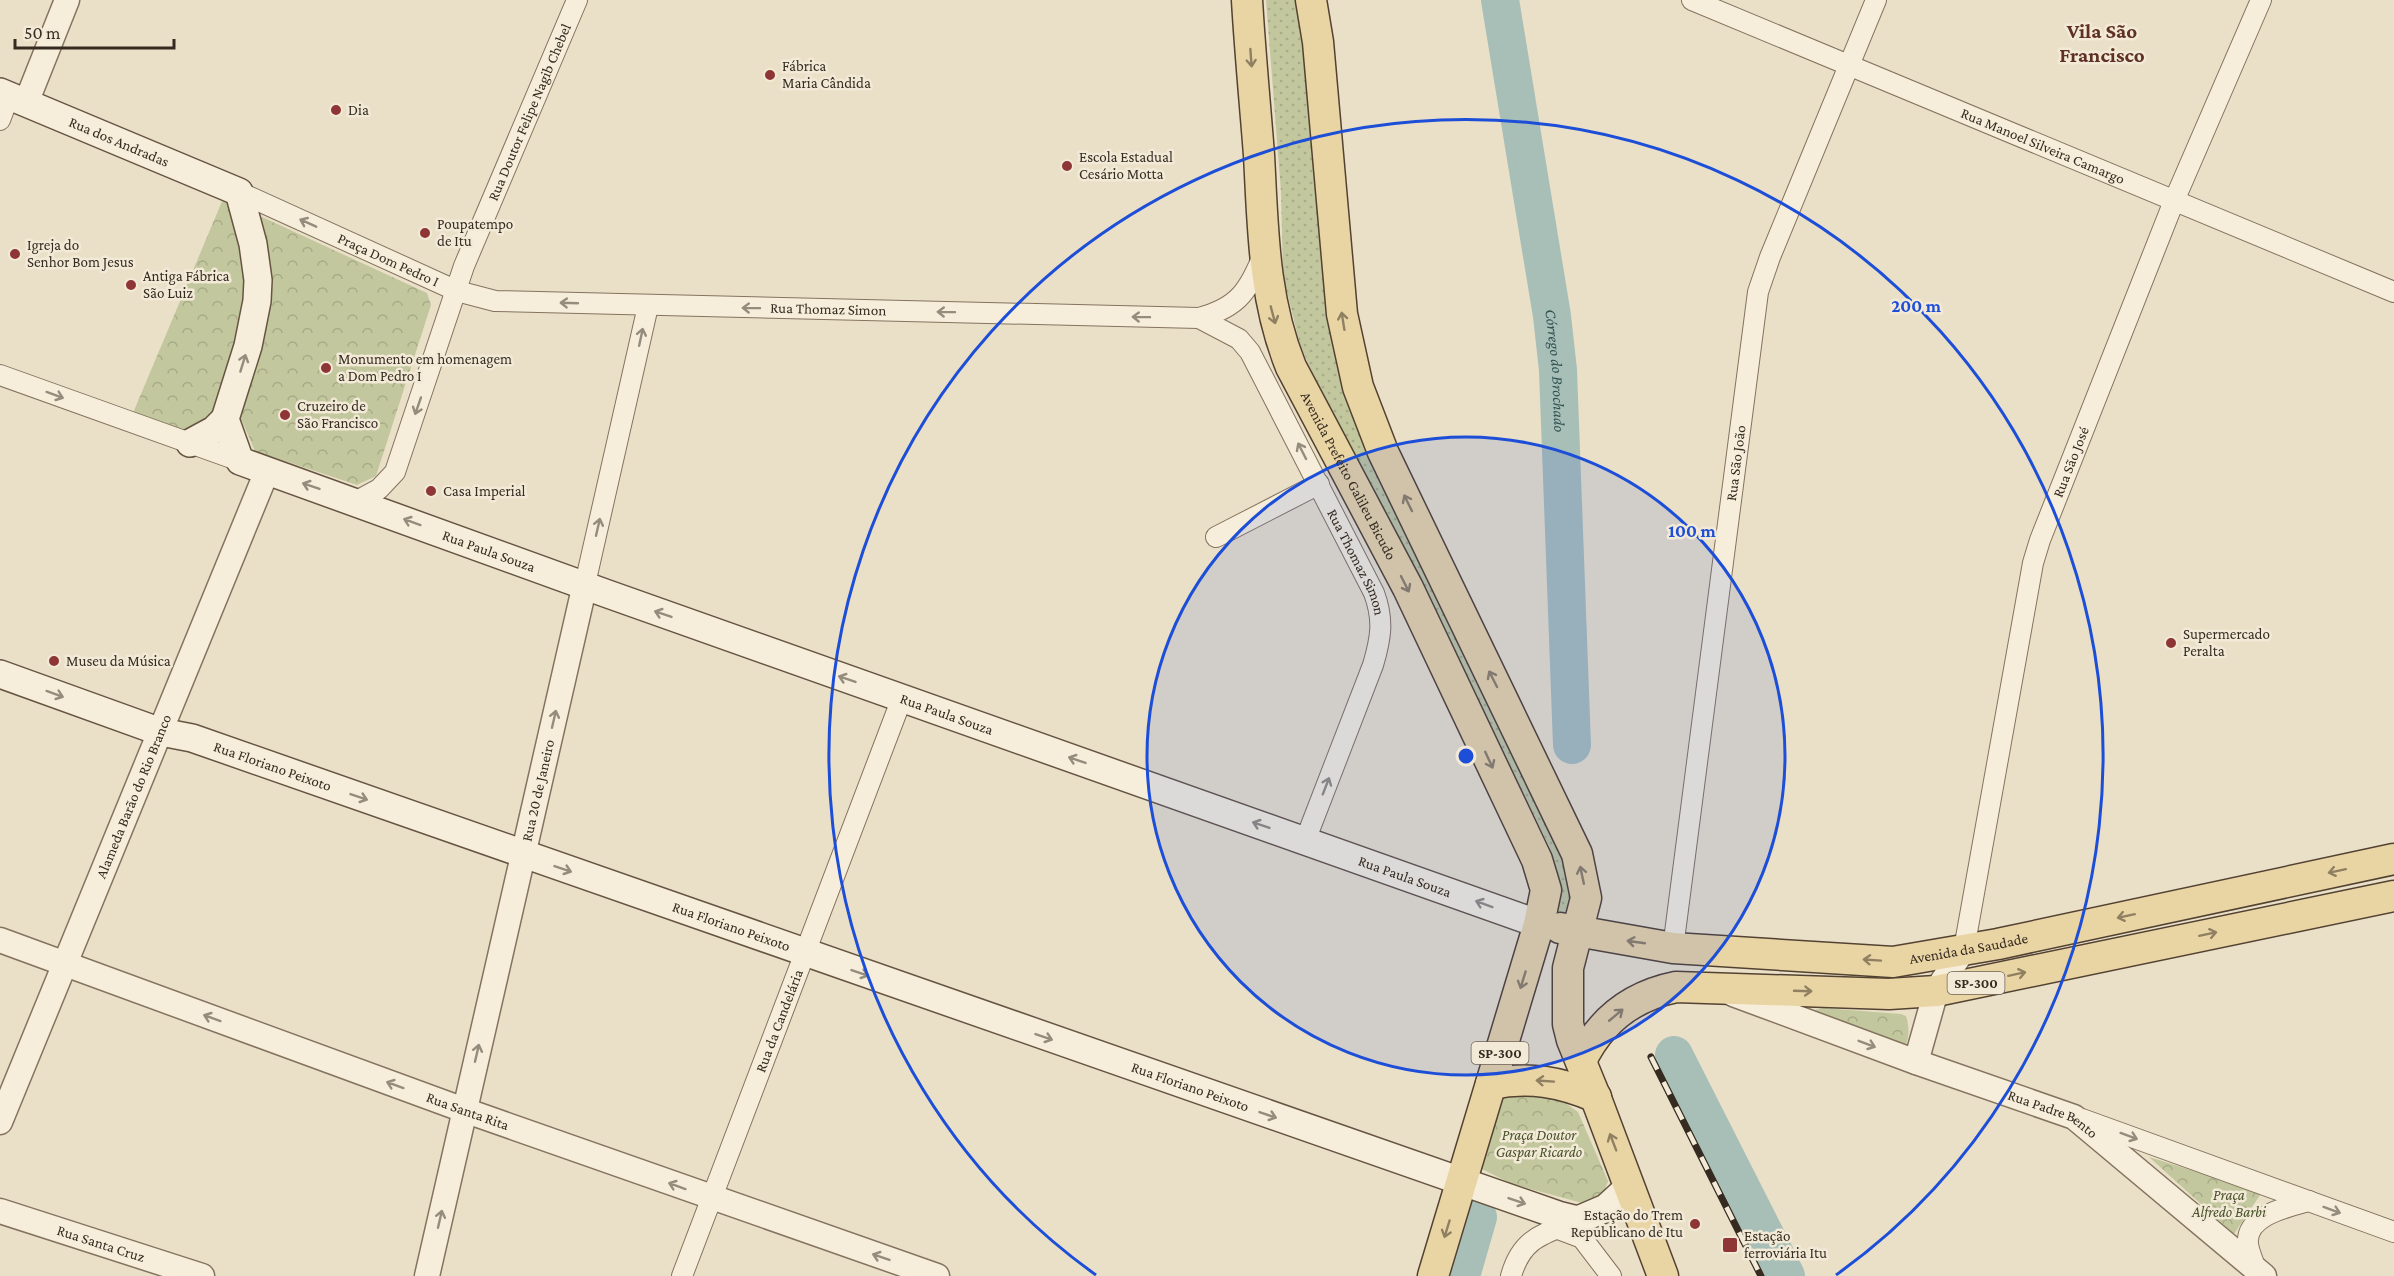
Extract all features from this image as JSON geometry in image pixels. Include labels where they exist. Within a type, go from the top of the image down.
[{"type":"main road","name":"Avenida Prefeito Galileu Bicudo","points":[[1247,0],[1264,254],[1272,310],[1291,367],[1408,588],[1537,860],[1546,890],[1539,924]]},
{"type":"main road","points":[[1311,0],[1318,42],[1342,314],[1353,368],[1383,452],[1567,828],[1577,854],[1586,898],[1568,968],[1568,1024],[1663,1276]]},
{"type":"main road","name":"Rua dos Andradas","points":[[9,103],[239,192]]},
{"type":"main road","points":[[190,443],[214,430],[225,419],[244,362],[257,300],[256,265],[239,192]]},
{"type":"main road","points":[[225,419],[240,461],[355,502]]},
{"type":"main road","name":"Rua Paula Souza","points":[[355,502],[1539,924]]},
{"type":"main road","name":"Rua Floriano Peixoto","points":[[0,674],[160,732],[192,738],[1462,1182]]},
{"type":"main road","name":"Avenida da Saudade","points":[[1539,924],[1673,948],[1893,962],[1964,950],[2394,859]]},
{"type":"main road","name":"SP-300","points":[[1581,1061],[1602,1027],[1629,1004],[1661,990],[1691,986],[1888,994],[1936,991],[2394,896]]},
{"type":"main road","name":"SP-300","points":[[1433,1276],[1539,924]]},
{"type":"main road","points":[[1491,1084],[1545,1080],[1567,1084],[1596,1097]]},
{"type":"main road","points":[[1462,1182],[1568,1224],[1606,1208],[1630,1186]]},
{"type":"street","points":[[9,103],[67,0]]},
{"type":"street","name":"Rua Doutor Felipe Nagib Chebel","points":[[458,291],[469,255],[577,0]]},
{"type":"street","name":"Rua Manoel Silveira Camargo","points":[[1692,0],[1848,67],[2394,292]]},
{"type":"street","name":"Rua São João","points":[[1673,948],[1758,292],[1770,256],[1875,0]]},
{"type":"street","name":"Rua São José","points":[[1964,950],[2031,574],[2040,540],[2174,201],[2261,0]]},
{"type":"street","name":"Praça Dom Pedro I","points":[[239,192],[458,291]]},
{"type":"street","name":"Rua Thomaz Simon","points":[[458,291],[495,301],[1199,318],[1223,310],[1241,297],[1264,254]]},
{"type":"street","points":[[355,502],[379,489],[395,472],[458,291]]},
{"type":"street","name":"Rua 20 de Janeiro","points":[[427,1276],[648,306]]},
{"type":"street","name":"Rua Thomaz Simon","points":[[1199,318],[1239,339],[1251,351],[1374,593],[1382,621],[1373,665],[1305,841]]},
{"type":"street","points":[[0,375],[240,461]]},
{"type":"street","name":"Alameda Barão do Rio Branco","points":[[0,1122],[267,471]]},
{"type":"street","points":[[1216,537],[1319,484]]},
{"type":"street","name":"Rua da Candelária","points":[[682,1276],[902,698]]},
{"type":"street","name":"Rua Santa Rita","points":[[0,940],[464,1110],[937,1276]]},
{"type":"street","points":[[1916,1062],[1936,991],[1964,950]]},
{"type":"street","name":"Rua Padre Bento","points":[[1714,987],[1916,1062],[2394,1232]]},
{"type":"street","points":[[2074,1117],[2259,1272]]},
{"type":"street","points":[[2259,1272],[2248,1242],[2255,1223],[2274,1212],[2309,1201]]},
{"type":"street","name":"Rua Santa Cruz","points":[[0,1211],[202,1276]]},
{"type":"street","points":[[1511,1276],[1519,1252],[1528,1242],[1568,1224],[1582,1238],[1611,1276]]},
{"type":"green space","points":[[1266,0],[1299,0],[1311,90],[1328,311],[1569,864],[1573,919],[1557,917],[1559,880],[1549,846],[1421,580],[1327,406],[1300,345],[1283,275],[1281,192]]},
{"type":"green space","points":[[223,199],[427,293],[431,305],[376,476],[357,485],[255,451],[242,421],[213,411],[206,424],[189,432],[133,413]]},
{"type":"green space","points":[[1823,1008],[1906,1016],[1909,1031],[1907,1043],[1905,1046],[1812,1011]]},
{"type":"green space","name":"Praça Doutor Gaspar Ricardo","points":[[1502,1094],[1557,1097],[1578,1112],[1608,1181],[1601,1200],[1586,1204],[1512,1184],[1482,1169]]},
{"type":"green space","name":"Praça Alfredo Barbi","points":[[2149,1157],[2262,1192],[2234,1234]]},
{"type":"waterway","name":"Córrego do Brochado","points":[[1500,0],[1552,316],[1558,370],[1572,745]]},
{"type":"waterway","points":[[1674,1055],[1786,1276]]},
{"type":"waterway","points":[[1461,1276],[1478,1217]]},
{"type":"railway","points":[[1651,1057],[1761,1276]]},
{"type":"place","name":"Fábrica Maria Cândida","points":[[770,75]]},
{"type":"place","name":"Dia","points":[[336,110]]},
{"type":"place","name":"Escola Estadual Cesário Motta","points":[[1067,166]]},
{"type":"place","name":"Poupatempo de Itu","points":[[425,233]]},
{"type":"place","name":"Igreja do Senhor Bom Jesus","points":[[15,254]]},
{"type":"place","name":"Antiga Fábrica São Luiz","points":[[131,285]]},
{"type":"place","name":"Monumento em homenagem a Dom Pedro I","points":[[326,368]]},
{"type":"place","name":"Cruzeiro de São Francisco","points":[[285,415]]},
{"type":"place","name":"Casa Imperial","points":[[431,491]]},
{"type":"place","name":"Supermercado Peralta","points":[[2171,643]]},
{"type":"place","name":"Museu da Música","points":[[54,661]]},
{"type":"place","name":"Estação do Trem Republicano de Itu","points":[[1695,1224]]},
{"type":"place","name":"Estação ferroviária Itu","points":[[1730,1245]]},
{"type":"district","name":"Vila São Francisco","points":[[2102,43]]}]
